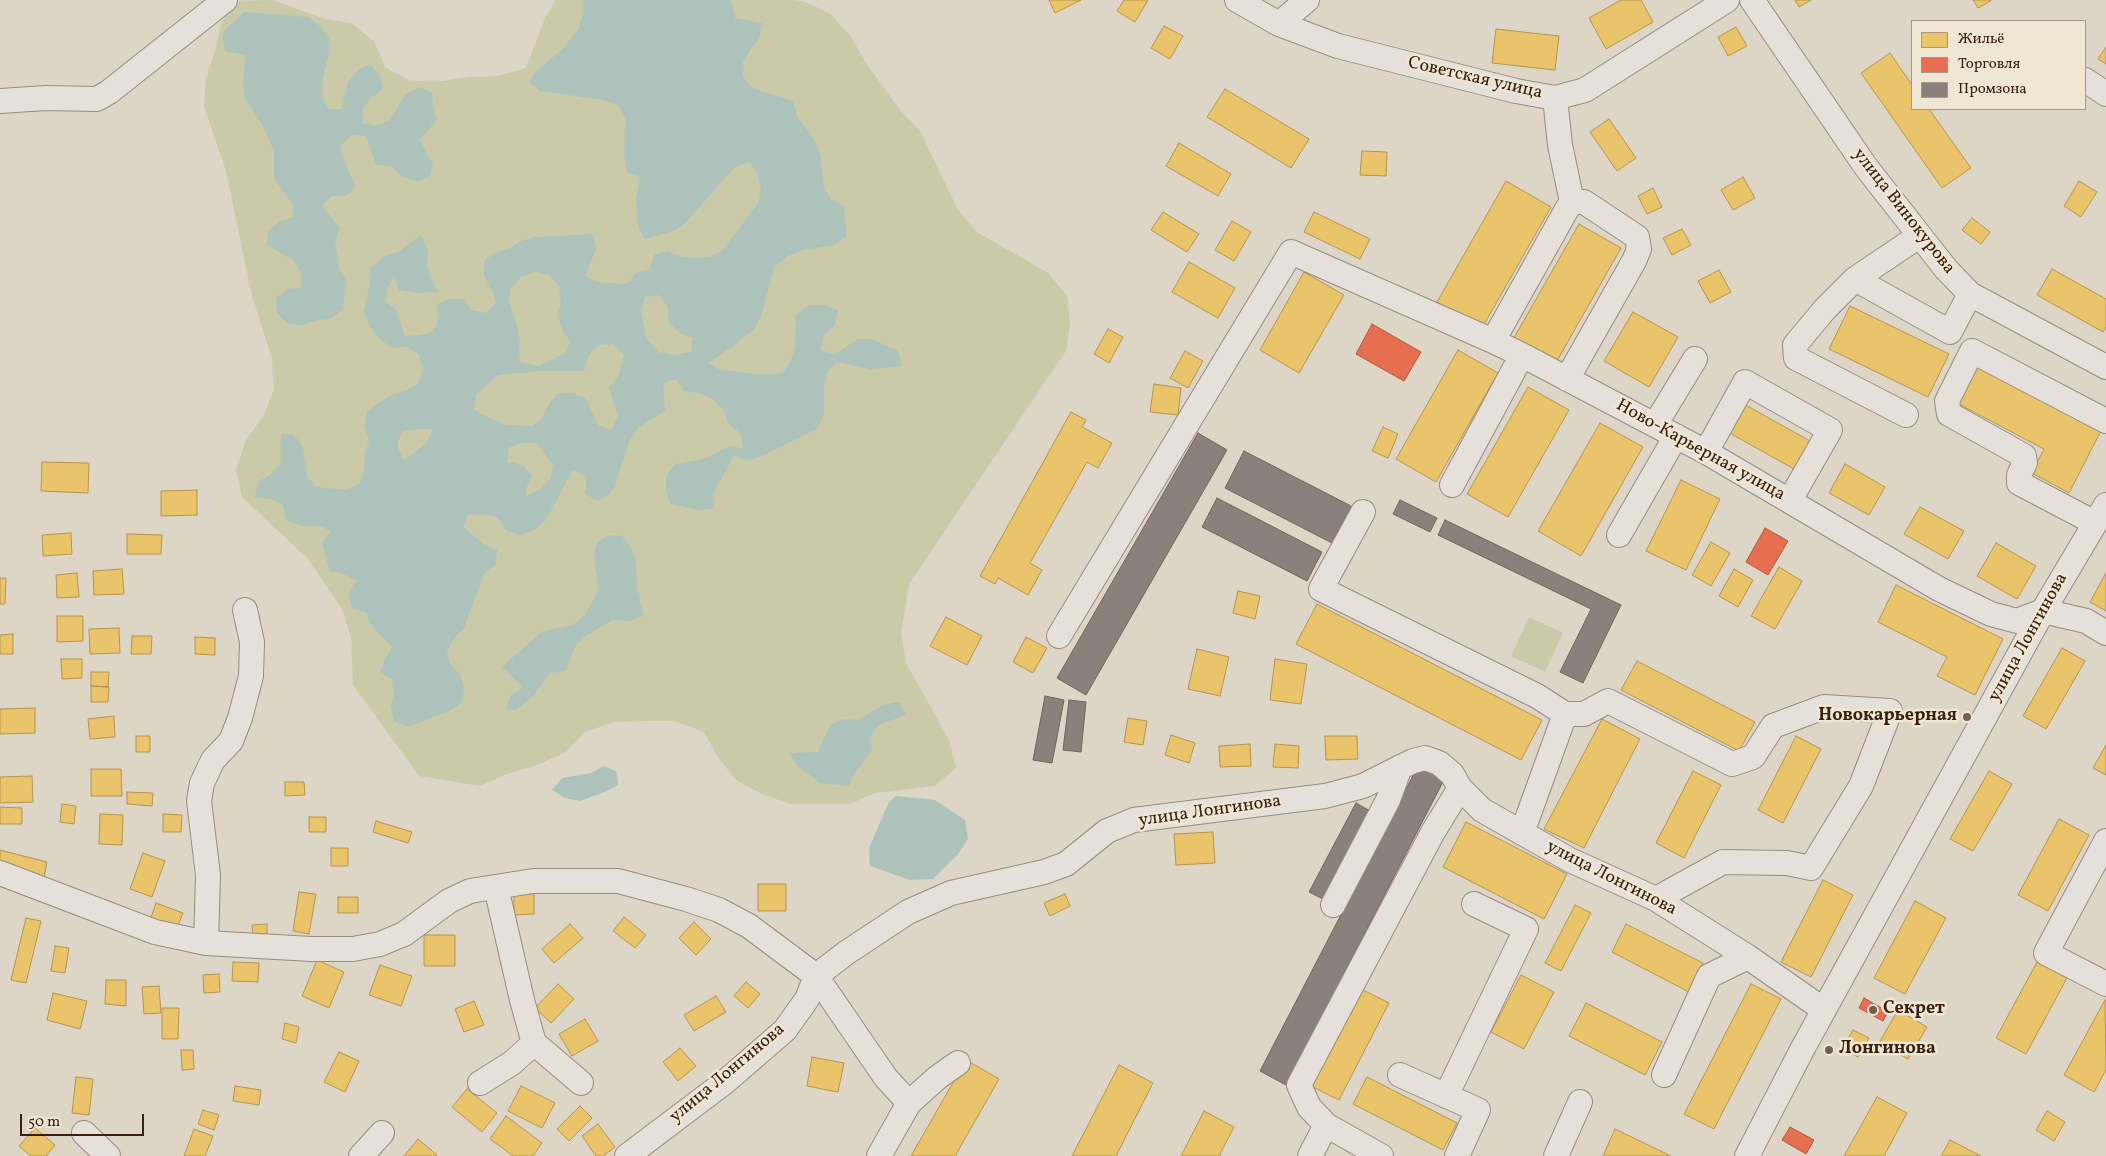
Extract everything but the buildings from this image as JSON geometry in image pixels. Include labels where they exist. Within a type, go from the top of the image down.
[{"type":"street","points":[[0,101],[46,98],[97,99],[109,92],[225,0]]},
{"type":"street","name":"Советская улица","points":[[1237,0],[1279,24],[1338,46],[1516,91],[1555,98],[1585,90],[1727,0]]},
{"type":"street","points":[[1279,24],[1307,0]]},
{"type":"street","name":"улица Винокурова","points":[[1752,0],[1866,167],[1946,269],[1970,294],[2106,367]]},
{"type":"street","points":[[2086,81],[2106,94]]},
{"type":"street","points":[[1555,98],[1560,145],[1572,202]]},
{"type":"street","points":[[1493,341],[1572,202]]},
{"type":"street","points":[[1567,379],[1639,249],[1637,237],[1584,202],[1572,202]]},
{"type":"street","points":[[1906,415],[1796,358],[1795,345],[1825,309],[1855,279],[1919,236]]},
{"type":"street","name":"Ново-Карьерная улица","points":[[1060,636],[1291,252],[1522,355],[1706,452],[1939,589],[1991,614],[2018,621],[2042,611]]},
{"type":"street","points":[[1855,279],[1950,332],[1970,294]]},
{"type":"street","points":[[2100,514],[2019,483],[2018,475],[2025,462],[2024,456],[1950,414],[1947,401],[1972,351],[2106,422]]},
{"type":"street","points":[[1452,485],[1522,355]]},
{"type":"street","points":[[1655,425],[1695,359]]},
{"type":"street","points":[[1706,452],[1745,382],[1830,430],[1790,500]]},
{"type":"street","points":[[1619,535],[1676,436]]},
{"type":"street","points":[[1363,512],[1321,589],[1538,696],[1565,714],[1584,714],[1608,702],[1732,764],[1753,757],[1773,726],[1824,707],[1890,710],[1861,786],[1812,868],[1787,863],[1723,862],[1656,899]]},
{"type":"street","name":"улица Лонгинова","points":[[1747,1156],[1824,1010],[2042,611],[2100,514]]},
{"type":"street","points":[[206,942],[208,875],[199,801],[202,783],[213,760],[231,741],[240,718],[249,684],[252,642],[245,610]]},
{"type":"street","points":[[2042,611],[2086,621],[2106,632]]},
{"type":"street","points":[[1522,833],[1565,714]]},
{"type":"street","name":"улица Лонгинова","points":[[627,1156],[725,1082],[786,1030],[807,999],[816,976],[846,953],[908,912],[951,893],[1044,872],[1066,864],[1107,830],[1134,820],[1325,796],[1363,786],[1414,761],[1425,758],[1439,763],[1452,774],[1460,788],[1482,810],[1570,860],[1656,899],[1748,957],[1824,1010]]},
{"type":"street","points":[[1334,905],[1388,800],[1400,768]]},
{"type":"street","points":[[1381,1156],[1326,1125],[1309,1107],[1300,1085],[1433,832],[1460,788]]},
{"type":"street","points":[[2106,841],[2046,953],[2106,984]]},
{"type":"street","points":[[0,873],[155,932],[206,942],[311,949],[354,949],[380,944],[404,934],[449,901],[470,891],[533,882],[618,881],[719,910],[749,926],[816,976],[886,1078],[909,1103]]},
{"type":"street","points":[[496,887],[534,1043],[581,1083]]},
{"type":"street","points":[[1446,1096],[1526,929],[1474,904]]},
{"type":"street","points":[[1664,1075],[1710,976],[1748,957]]},
{"type":"street","points":[[480,1084],[512,1063],[534,1043]]},
{"type":"street","points":[[879,1156],[909,1103],[938,1077],[958,1063]]},
{"type":"street","points":[[1400,1075],[1478,1110],[1457,1156]]},
{"type":"street","points":[[1556,1156],[1580,1102]]},
{"type":"street","points":[[1310,1156],[1326,1125]]},
{"type":"street","points":[[84,1133],[108,1156]]},
{"type":"street","points":[[361,1156],[382,1133]]},
{"type":"green space","points":[[273,0],[325,19],[351,23],[374,41],[385,67],[410,81],[443,81],[469,77],[498,76],[526,68],[546,16],[556,0],[795,0],[806,2],[831,14],[851,37],[866,63],[899,109],[920,131],[958,210],[977,232],[1048,273],[1067,296],[1070,323],[1066,351],[909,584],[901,634],[906,663],[949,740],[956,768],[934,786],[876,793],[849,804],[790,804],[762,794],[736,780],[718,757],[704,732],[675,721],[644,721],[614,722],[586,732],[564,753],[480,786],[419,776],[353,685],[351,638],[342,609],[308,559],[242,497],[236,469],[246,440],[264,415],[274,389],[272,359],[251,292],[226,171],[204,107],[206,78],[215,51],[221,23],[239,1]]},
{"type":"green space","points":[[1529,617],[1563,633],[1545,672],[1511,656]]},
{"type":"water","points":[[583,0],[731,0],[735,18],[762,23],[759,39],[743,62],[743,77],[752,88],[793,101],[797,116],[815,141],[820,154],[824,187],[831,199],[844,206],[847,235],[834,245],[802,250],[788,256],[774,267],[762,314],[756,327],[732,347],[708,363],[720,370],[768,375],[783,373],[791,361],[795,346],[796,315],[809,305],[824,305],[838,310],[835,325],[824,335],[820,349],[834,355],[858,339],[872,339],[898,351],[902,366],[870,369],[837,362],[827,373],[824,386],[824,416],[817,429],[762,456],[747,461],[734,455],[713,494],[714,508],[699,510],[671,504],[666,491],[666,475],[676,464],[704,459],[730,446],[743,449],[741,434],[729,424],[723,410],[713,399],[699,393],[684,391],[676,379],[663,383],[665,411],[639,427],[630,439],[616,482],[610,494],[598,501],[585,494],[587,477],[573,470],[546,520],[534,530],[521,535],[507,531],[497,517],[483,514],[468,515],[463,527],[484,544],[497,550],[496,564],[484,573],[464,628],[454,638],[447,651],[450,664],[460,674],[464,689],[462,702],[449,711],[408,727],[394,721],[391,706],[394,693],[393,679],[380,673],[392,647],[372,626],[366,613],[352,608],[349,594],[357,581],[344,574],[330,571],[322,543],[331,532],[323,526],[301,526],[286,520],[283,505],[271,499],[255,497],[258,482],[271,474],[281,463],[281,434],[294,435],[303,447],[307,476],[316,487],[346,490],[359,484],[364,470],[365,455],[369,441],[365,426],[367,411],[391,395],[405,391],[418,384],[423,370],[419,355],[407,347],[392,348],[380,339],[370,326],[364,312],[370,283],[369,269],[383,257],[398,252],[421,235],[428,250],[427,264],[431,278],[438,292],[417,293],[399,290],[394,277],[387,289],[385,302],[396,309],[405,336],[420,335],[433,332],[439,319],[437,304],[450,299],[464,299],[471,310],[486,313],[496,303],[492,289],[484,276],[484,261],[496,252],[509,249],[521,241],[535,237],[593,234],[596,249],[585,276],[597,282],[627,284],[636,273],[650,269],[654,255],[668,251],[682,257],[696,258],[710,257],[722,251],[759,202],[761,188],[757,174],[750,162],[735,167],[686,222],[674,231],[645,239],[638,226],[636,199],[640,177],[627,172],[624,155],[626,120],[618,105],[603,100],[540,91],[529,82],[537,70],[562,50],[579,28],[583,13]],"holes":[[[535,271],[549,275],[559,286],[561,301],[558,315],[562,330],[570,341],[564,354],[539,366],[520,362],[518,329],[509,302],[511,287],[521,277]],[[659,295],[668,307],[668,322],[680,333],[693,338],[691,352],[675,355],[658,352],[646,338],[641,310],[645,297]],[[614,344],[624,355],[618,377],[609,388],[618,416],[611,430],[598,425],[586,399],[573,393],[558,393],[549,404],[543,417],[533,426],[505,425],[474,410],[476,395],[498,375],[540,371],[584,371],[588,356],[598,345]],[[432,429],[428,442],[404,461],[397,445],[402,431]],[[523,443],[537,443],[554,466],[550,479],[541,489],[526,496],[526,489],[532,476],[523,465],[507,462],[509,447]]]},
{"type":"water","points":[[244,12],[308,17],[320,26],[329,38],[329,53],[322,82],[322,95],[328,109],[342,109],[348,82],[358,70],[370,64],[380,75],[383,89],[371,98],[362,109],[363,123],[376,126],[389,121],[405,95],[420,87],[432,93],[433,107],[437,120],[419,140],[433,164],[429,177],[416,182],[402,176],[391,166],[376,165],[366,136],[352,135],[341,145],[343,159],[356,186],[346,196],[332,196],[322,206],[340,228],[335,241],[339,268],[346,280],[343,309],[330,319],[317,320],[303,325],[288,324],[277,313],[276,298],[287,289],[301,288],[301,272],[293,260],[267,245],[268,231],[281,221],[294,217],[292,203],[274,179],[274,151],[262,124],[245,98],[243,84],[246,55],[225,51],[222,33]]},
{"type":"water","points":[[609,535],[622,536],[631,548],[636,560],[637,588],[643,616],[628,621],[613,620],[587,635],[576,645],[565,671],[550,673],[533,696],[516,710],[506,709],[511,695],[523,687],[502,667],[543,631],[573,625],[584,616],[599,590],[594,557],[597,542]]},
{"type":"water","points":[[899,702],[906,715],[878,725],[870,737],[872,751],[854,774],[849,786],[820,783],[797,765],[789,753],[818,752],[830,725],[843,719],[858,720],[883,705]]},
{"type":"water","points":[[604,766],[616,771],[618,785],[605,792],[580,801],[565,798],[552,790],[562,778],[591,773]]},
{"type":"water","points":[[896,796],[935,800],[965,820],[968,839],[958,854],[933,879],[910,880],[870,866],[869,848],[889,802]]},
{"type":"place","name":"Новокарьерная","points":[[1967,717]]},
{"type":"place","name":"Секрет","points":[[1873,1010]]},
{"type":"place","name":"Лонгинова","points":[[1829,1050]]}]
